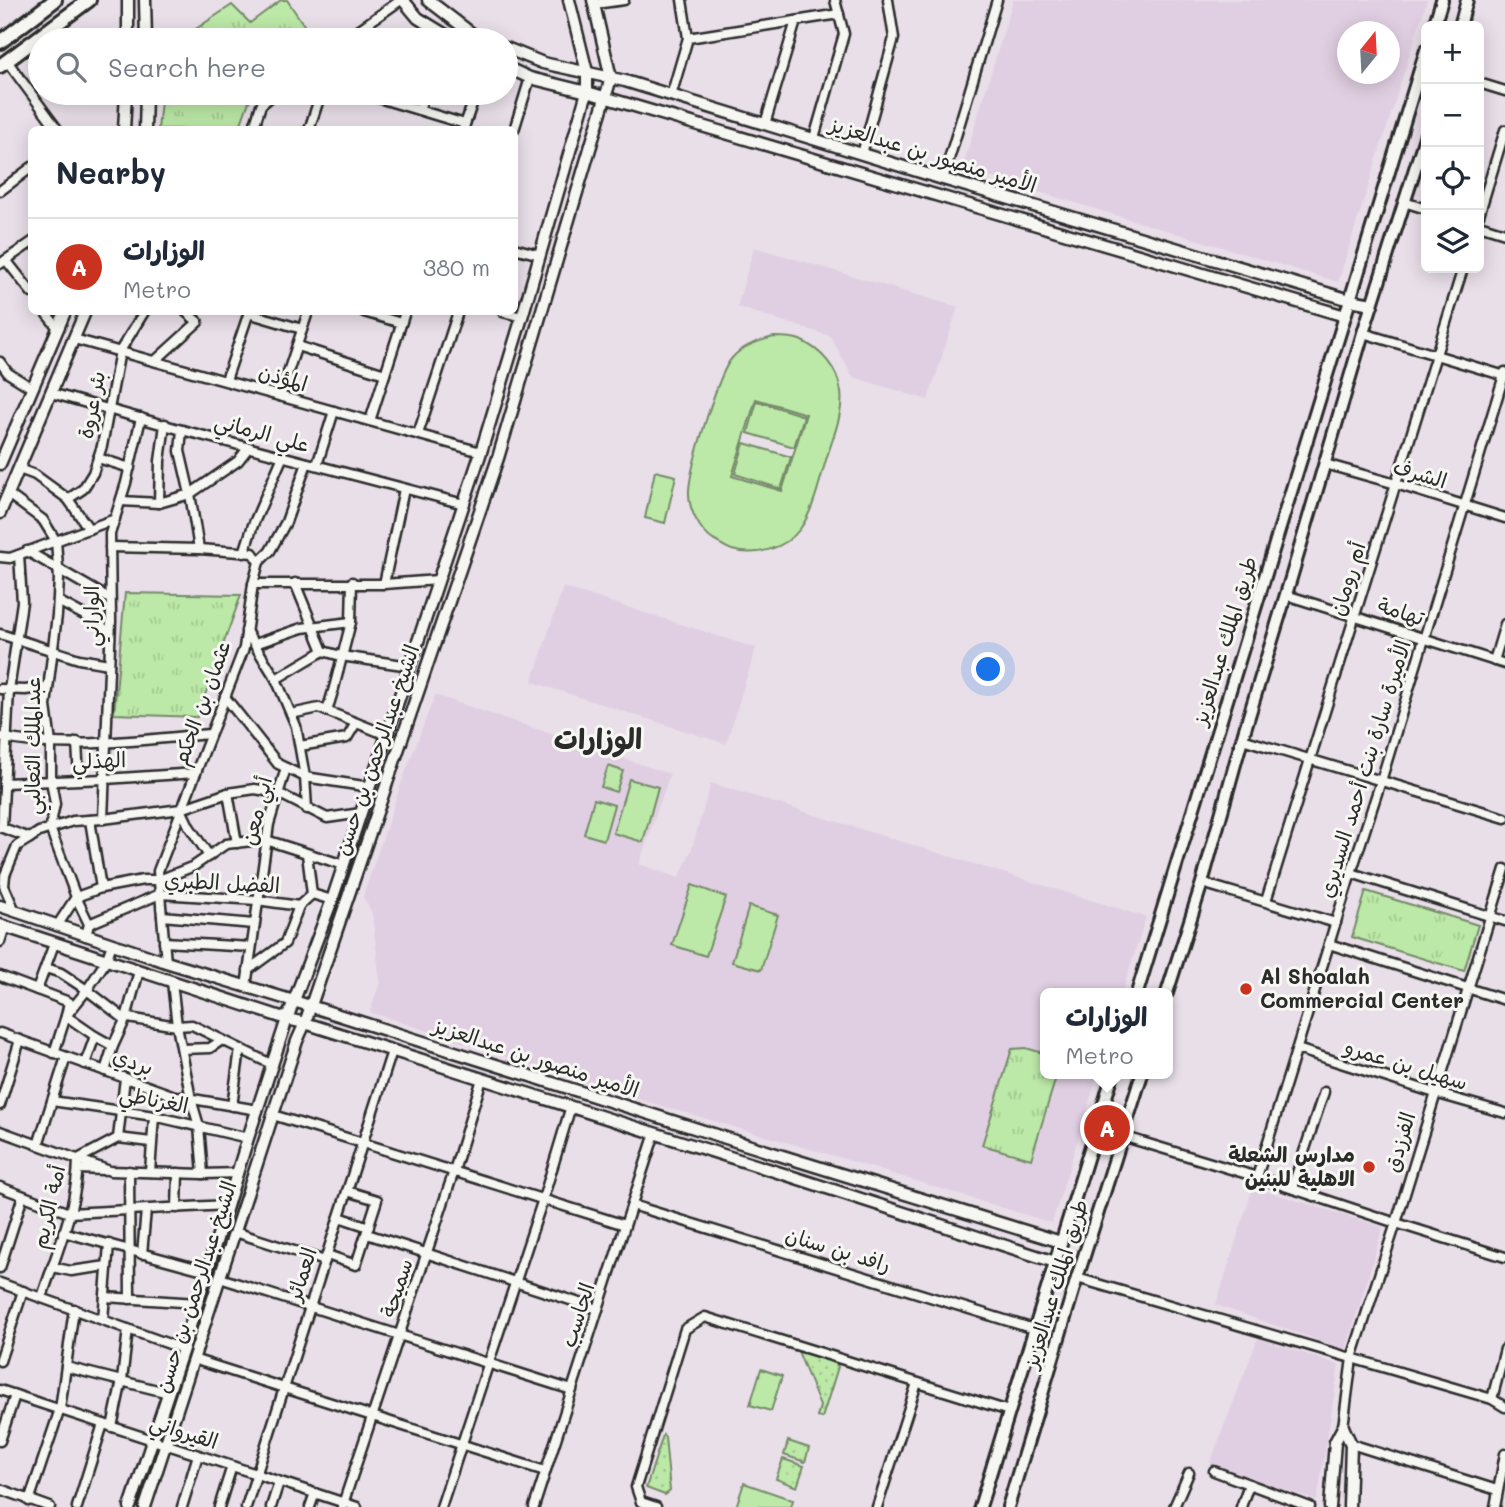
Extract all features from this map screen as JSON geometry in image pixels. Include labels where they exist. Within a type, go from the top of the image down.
[{"type":"main road","points":[[0,42],[55,0]]},
{"type":"main road","points":[[51,28],[89,0]]},
{"type":"main road","points":[[1436,21],[1442,0]]},
{"type":"main road","points":[[1461,21],[1467,0]]},
{"type":"main road","points":[[3,64],[28,45]]},
{"type":"main road","name":"طريق الملك عبدالعزيز","points":[[1139,988],[1421,66]]},
{"type":"main road","points":[[1169,988],[1202,883],[1241,739],[1363,332],[1422,147]]},
{"type":"main road","points":[[1353,287],[1376,292]]},
{"type":"main road","points":[[1350,300],[1372,304]]},
{"type":"main road","name":"طريق الملك عبدالعزيز","points":[[980,1507],[1111,1079]]},
{"type":"main road","name":"طريق الملك عبدالعزيز","points":[[1008,1507],[1140,1079]]},
{"type":"street","points":[[361,28],[402,0],[431,28]]},
{"type":"street","points":[[428,0],[465,28]]},
{"type":"street","name":"الشيخ عبدالرحمن بن حسن","points":[[131,1507],[287,1019],[344,866],[481,452],[522,317],[587,92],[587,72],[569,0]]},
{"type":"street","points":[[611,78],[594,2],[624,0]]},
{"type":"street","points":[[671,96],[688,38],[682,0]]},
{"type":"street","points":[[814,138],[844,34],[835,0]]},
{"type":"street","points":[[862,154],[894,38],[888,1],[900,0]]},
{"type":"street","points":[[943,179],[997,0]]},
{"type":"street","points":[[144,1],[145,28]]},
{"type":"street","points":[[128,28],[129,2]]},
{"type":"street","points":[[688,38],[839,14]]},
{"type":"street","points":[[765,124],[796,21]]},
{"type":"street","name":"الأمير منصور بن عبدالعزيز","points":[[518,53],[543,63],[611,78],[814,138],[1350,300]]},
{"type":"street","points":[[3,64],[28,94]]},
{"type":"street","name":"الأمير منصور بن عبدالعزيز","points":[[518,72],[1345,316]]},
{"type":"street","points":[[515,126],[530,78]]},
{"type":"street","name":"الشيخ عبدالرحمن بن حسن","points":[[145,1507],[297,1041],[498,458],[611,78]]},
{"type":"street","points":[[1482,84],[1505,91]]},
{"type":"street","points":[[37,105],[55,126]]},
{"type":"street","points":[[124,126],[125,105]]},
{"type":"street","points":[[145,126],[146,105]]},
{"type":"street","points":[[254,126],[261,105]]},
{"type":"street","points":[[311,126],[317,105]]},
{"type":"street","points":[[402,105],[461,126]]},
{"type":"street","points":[[419,110],[421,105]]},
{"type":"street","points":[[464,126],[472,105]]},
{"type":"street","points":[[1481,210],[1505,130]]},
{"type":"street","points":[[0,191],[28,170]]},
{"type":"street","points":[[1404,202],[1421,207]]},
{"type":"street","points":[[1088,241],[1094,224]]},
{"type":"street","points":[[1484,227],[1505,233]]},
{"type":"street","points":[[28,245],[3,262],[28,289]]},
{"type":"street","points":[[518,249],[540,255]]},
{"type":"street","points":[[1188,270],[1193,253]]},
{"type":"street","name":"أم رومان","points":[[1266,901],[1461,273]]},
{"type":"street","points":[[47,315],[58,328]]},
{"type":"street","points":[[1,458],[64,315]]},
{"type":"street","points":[[0,513],[84,315]]},
{"type":"street","name":"بئر عروة","points":[[68,499],[83,489],[93,473],[102,446],[120,351],[142,315]]},
{"type":"street","points":[[155,360],[198,322],[190,315]]},
{"type":"street","points":[[226,380],[247,315]]},
{"type":"street","points":[[258,315],[302,329]]},
{"type":"street","points":[[281,396],[307,315]]},
{"type":"street","points":[[374,315],[401,323]]},
{"type":"street","points":[[370,421],[404,315]]},
{"type":"street","points":[[418,434],[457,315]]},
{"type":"street","points":[[514,315],[522,317]]},
{"type":"street","points":[[1363,332],[1505,374]]},
{"type":"street","name":"المؤذن","points":[[74,339],[481,452]]},
{"type":"street","points":[[297,346],[385,374]]},
{"type":"street","points":[[0,362],[8,373],[32,388]]},
{"type":"street","points":[[506,368],[523,373]]},
{"type":"street","name":"الأميرة سارة بنت أحمد السديري","points":[[1257,1177],[1505,374]]},
{"type":"street","name":"علي الرماني","points":[[51,393],[464,504]]},
{"type":"street","points":[[317,465],[334,411]]},
{"type":"street","name":"الواراني","points":[[103,819],[110,634],[110,534],[130,468],[141,418]]},
{"type":"street","points":[[159,503],[160,461],[165,425]]},
{"type":"street","points":[[182,430],[180,452],[199,549]]},
{"type":"street","points":[[121,501],[159,503],[190,494],[238,461],[249,447]]},
{"type":"street","points":[[244,553],[283,456]]},
{"type":"street","points":[[98,458],[130,468]]},
{"type":"street","name":"عثمان بن الحكم","points":[[166,962],[158,871],[244,648],[253,584],[259,562],[270,551],[286,522],[307,463]]},
{"type":"street","name":"الشرف","points":[[1325,464],[1505,518]]},
{"type":"street","points":[[19,469],[35,475],[68,499],[89,529]]},
{"type":"street","points":[[384,584],[404,489]]},
{"type":"street","points":[[8,494],[43,520],[56,541]]},
{"type":"street","points":[[0,557],[10,558],[115,519]]},
{"type":"street","name":"عبدالملك الثعالبي","points":[[56,541],[58,601],[46,706],[55,804],[50,828],[75,897],[89,924]]},
{"type":"street","points":[[110,547],[253,553],[259,562]]},
{"type":"street","points":[[23,553],[110,599]]},
{"type":"street","points":[[23,553],[18,640],[5,689],[1,827],[30,838]]},
{"type":"street","points":[[253,584],[384,584],[438,580]]},
{"type":"street","points":[[327,711],[351,622],[352,582]]},
{"type":"street","points":[[295,583],[323,651]]},
{"type":"street","name":"تهامة","points":[[1286,595],[1505,664]]},
{"type":"street","points":[[58,601],[97,622],[110,634]]},
{"type":"street","points":[[255,645],[302,628],[351,622]]},
{"type":"street","points":[[1494,661],[1505,624]]},
{"type":"street","points":[[246,631],[276,679],[296,726],[307,809]]},
{"type":"street","points":[[0,634],[79,659],[109,664]]},
{"type":"street","points":[[276,679],[323,651],[410,666]]},
{"type":"street","points":[[5,689],[48,687]]},
{"type":"street","points":[[225,697],[278,764],[305,778],[370,787]]},
{"type":"street","points":[[291,714],[319,708],[387,736]]},
{"type":"street","points":[[300,746],[347,738],[356,723]]},
{"type":"street","points":[[4,738],[51,743],[107,742],[211,734]]},
{"type":"street","points":[[1241,739],[1505,818]]},
{"type":"street","points":[[77,742],[79,779]]},
{"type":"street","name":"أبي معن","points":[[246,987],[269,824],[286,768]]},
{"type":"street","name":"الهذلي","points":[[4,783],[196,772]]},
{"type":"street","points":[[16,911],[2,885],[17,846],[39,832],[73,821],[181,808],[228,793],[255,789],[278,793],[327,818],[361,813]]},
{"type":"street","points":[[228,793],[237,843]]},
{"type":"street","points":[[181,808],[189,826],[209,856]]},
{"type":"street","points":[[90,820],[101,888]]},
{"type":"street","points":[[57,926],[75,897],[101,888],[143,880],[159,880],[194,866],[226,844],[267,840],[344,866]]},
{"type":"street","name":"الفضل الطبري","points":[[89,924],[160,894],[257,900],[299,906],[313,894],[307,853]]},
{"type":"street","name":"الفرزدق","points":[[1330,1507],[1335,1442],[1343,1427],[1352,1358],[1505,869]]},
{"type":"street","points":[[1351,873],[1505,921]]},
{"type":"street","points":[[1202,883],[1336,923]]},
{"type":"street","points":[[313,894],[332,900]]},
{"type":"street","name":"الأمير منصور بن عبدالعزيز","points":[[0,906],[166,962],[1061,1242]]},
{"type":"street","points":[[248,971],[285,943],[299,906]]},
{"type":"street","points":[[162,916],[254,924]]},
{"type":"street","points":[[86,936],[89,924]]},
{"type":"street","points":[[0,942],[3,926]]},
{"type":"street","name":"الأمير منصور بن عبدالعزيز","points":[[3,926],[287,1019],[655,1133],[1055,1262]]},
{"type":"street","points":[[164,942],[251,947]]},
{"type":"street","points":[[37,990],[54,944]]},
{"type":"street","points":[[66,1016],[106,961],[112,944]]},
{"type":"street","points":[[1329,944],[1505,1000]]},
{"type":"street","points":[[46,968],[61,973],[122,1017],[177,1026],[192,1025],[273,1065]]},
{"type":"street","points":[[104,1071],[126,1018],[139,971]]},
{"type":"street","points":[[0,976],[69,1002],[54,1053]]},
{"type":"street","points":[[172,982],[177,1026],[199,1126],[203,1174]]},
{"type":"street","points":[[66,1016],[113,1046]]},
{"type":"street","name":"بردي","points":[[0,1033],[175,1096],[258,1110]]},
{"type":"street","points":[[85,1064],[95,1036]]},
{"type":"street","points":[[182,1049],[210,1048],[222,1040]]},
{"type":"street","points":[[0,1105],[20,1041]]},
{"type":"street","points":[[232,1106],[240,1049]]},
{"type":"street","name":"سهيل بن عمرو","points":[[1297,1049],[1505,1112]]},
{"type":"street","name":"العمائر","points":[[246,1507],[392,1051]]},
{"type":"street","points":[[38,1145],[66,1057]]},
{"type":"street","points":[[125,1078],[118,1138],[151,1142]]},
{"type":"street","name":"سميحة","points":[[343,1505],[482,1079]]},
{"type":"street","points":[[1292,1188],[1324,1092]]},
{"type":"street","name":"الغرناطي","points":[[52,1101],[154,1116],[248,1138]]},
{"type":"street","points":[[441,1507],[571,1107]]},
{"type":"street","points":[[273,1115],[625,1225]]},
{"type":"street","points":[[150,1172],[154,1116]]},
{"type":"street","points":[[0,1132],[110,1171]]},
{"type":"street","name":"الحاسب","points":[[534,1507],[655,1133]]},
{"type":"street","points":[[1122,1136],[1505,1256]]},
{"type":"street","name":"أمة الكريم","points":[[42,1297],[69,1213],[78,1159],[118,1138]]},
{"type":"street","points":[[78,1170],[238,1173]]},
{"type":"street","points":[[129,1171],[130,1299]]},
{"type":"street","points":[[177,1208],[178,1173]]},
{"type":"street","points":[[0,1187],[69,1213],[228,1205]]},
{"type":"street","points":[[235,1232],[356,1265],[377,1200],[347,1191]]},
{"type":"street","points":[[0,1268],[23,1196]]},
{"type":"street","name":"رافد بن سنان","points":[[632,1205],[1034,1329]]},
{"type":"street","points":[[142,1254],[146,1210]]},
{"type":"street","points":[[339,1217],[426,1253],[598,1309]]},
{"type":"street","points":[[1011,1248],[1017,1228]]},
{"type":"street","points":[[64,1232],[207,1271]]},
{"type":"street","points":[[103,1320],[109,1244]]},
{"type":"street","points":[[52,1267],[71,1271],[107,1266]]},
{"type":"street","points":[[220,1278],[572,1390]]},
{"type":"street","points":[[1077,1278],[1492,1399],[1505,1407]]},
{"type":"street","points":[[0,1283],[183,1349]]},
{"type":"street","points":[[0,1361],[23,1291]]},
{"type":"street","points":[[105,1297],[197,1303]]},
{"type":"street","points":[[29,1501],[60,1409],[74,1309]]},
{"type":"street","points":[[656,1507],[642,1502],[636,1487],[685,1329],[705,1317],[1009,1411]]},
{"type":"street","points":[[77,1507],[122,1380],[128,1329]]},
{"type":"street","points":[[1492,1399],[1505,1349]]},
{"type":"street","points":[[193,1359],[545,1471]]},
{"type":"street","points":[[66,1367],[169,1393]]},
{"type":"street","points":[[877,1507],[917,1383]]},
{"type":"street","name":"القيرواني","points":[[0,1390],[315,1493],[343,1505],[357,1507]]},
{"type":"street","points":[[0,1441],[15,1395]]},
{"type":"street","points":[[1343,1427],[1351,1444],[1349,1507]]},
{"type":"street","points":[[1351,1444],[1497,1490]]},
{"type":"street","points":[[1495,1507],[1505,1454]]},
{"type":"street","points":[[182,1507],[198,1455]]},
{"type":"street","points":[[219,1507],[232,1466]]},
{"type":"street","points":[[1214,1471],[1310,1507]]},
{"type":"street","points":[[1174,1507],[1189,1474]]},
{"type":"street","points":[[271,1507],[279,1482]]},
{"type":"street","points":[[1241,1507],[1249,1484]]},
{"type":"street","points":[[0,1489],[50,1507]]},
{"type":"street","points":[[310,1507],[315,1493]]},
{"type":"shaded area","points":[[1013,0],[1427,0],[1338,282],[962,169]]},
{"type":"shaded area","points":[[754,247],[958,307],[928,400],[853,377],[830,336],[737,307]]},
{"type":"shaded area","points":[[563,587],[756,648],[726,744],[532,682]]},
{"type":"shaded area","points":[[435,695],[670,774],[639,864],[679,878],[691,851],[711,783],[1146,917],[1124,988],[1040,988],[1040,1079],[1096,1079],[1052,1223],[607,1090],[370,1012],[380,982],[372,913],[363,896]]},
{"type":"shaded area","points":[[1253,1187],[1383,1227],[1346,1350],[1216,1305]]},
{"type":"shaded area","points":[[1258,1338],[1339,1365],[1317,1501],[1210,1463]]},
{"type":"green space","points":[[281,0],[287,0],[306,28],[197,28],[232,5],[250,23]]},
{"type":"green space","points":[[161,105],[248,105],[240,126],[158,126]]},
{"type":"green space","points":[[774,337],[797,339],[808,344],[828,361],[839,384],[841,409],[816,496],[800,529],[786,542],[769,550],[741,552],[725,547],[704,531],[691,507],[690,483],[705,424],[726,367],[741,350]],"holes":[[[756,399],[806,414],[782,491],[732,476]]]},
{"type":"green space","points":[[757,401],[804,416],[794,447],[748,433]]},
{"type":"green space","points":[[744,443],[791,457],[781,489],[735,474]]},
{"type":"green space","points":[[655,471],[676,476],[665,523],[645,518]]},
{"type":"green space","points":[[125,593],[241,595],[197,717],[114,714]]},
{"type":"green space","points":[[608,766],[623,771],[616,792],[601,787]]},
{"type":"green space","points":[[629,779],[658,787],[643,842],[613,833]]},
{"type":"green space","points":[[594,799],[614,805],[604,840],[584,834]]},
{"type":"green space","points":[[692,885],[726,897],[706,956],[672,945]]},
{"type":"green space","points":[[1366,891],[1478,925],[1464,971],[1352,937]]},
{"type":"green space","points":[[749,906],[778,915],[761,970],[732,962]]},
{"type":"green space","points":[[1026,1048],[1040,1052],[1040,1079],[1055,1079],[1031,1159],[982,1145],[1012,1049]]},
{"type":"green space","points":[[798,1351],[835,1362],[838,1367],[822,1418],[817,1417],[820,1406]]},
{"type":"green space","points":[[761,1369],[782,1376],[771,1411],[750,1405]]},
{"type":"green space","points":[[663,1435],[670,1491],[665,1495],[646,1488]]},
{"type":"green space","points":[[788,1441],[809,1448],[805,1462],[784,1455]]},
{"type":"green space","points":[[783,1459],[804,1466],[797,1487],[776,1479]]},
{"type":"green space","points":[[744,1483],[793,1500],[791,1507],[736,1507]]},
{"type":"place","name":"Al Shoalah Commercial Center","points":[[1246,989]]},
{"type":"place","name":"الوزارات","points":[[1107,1128]]},
{"type":"place","name":"مدارس الشعلة الاهلية للبنين","points":[[1369,1167]]},
{"type":"district","name":"الوزارات","points":[[598,739]]}]
